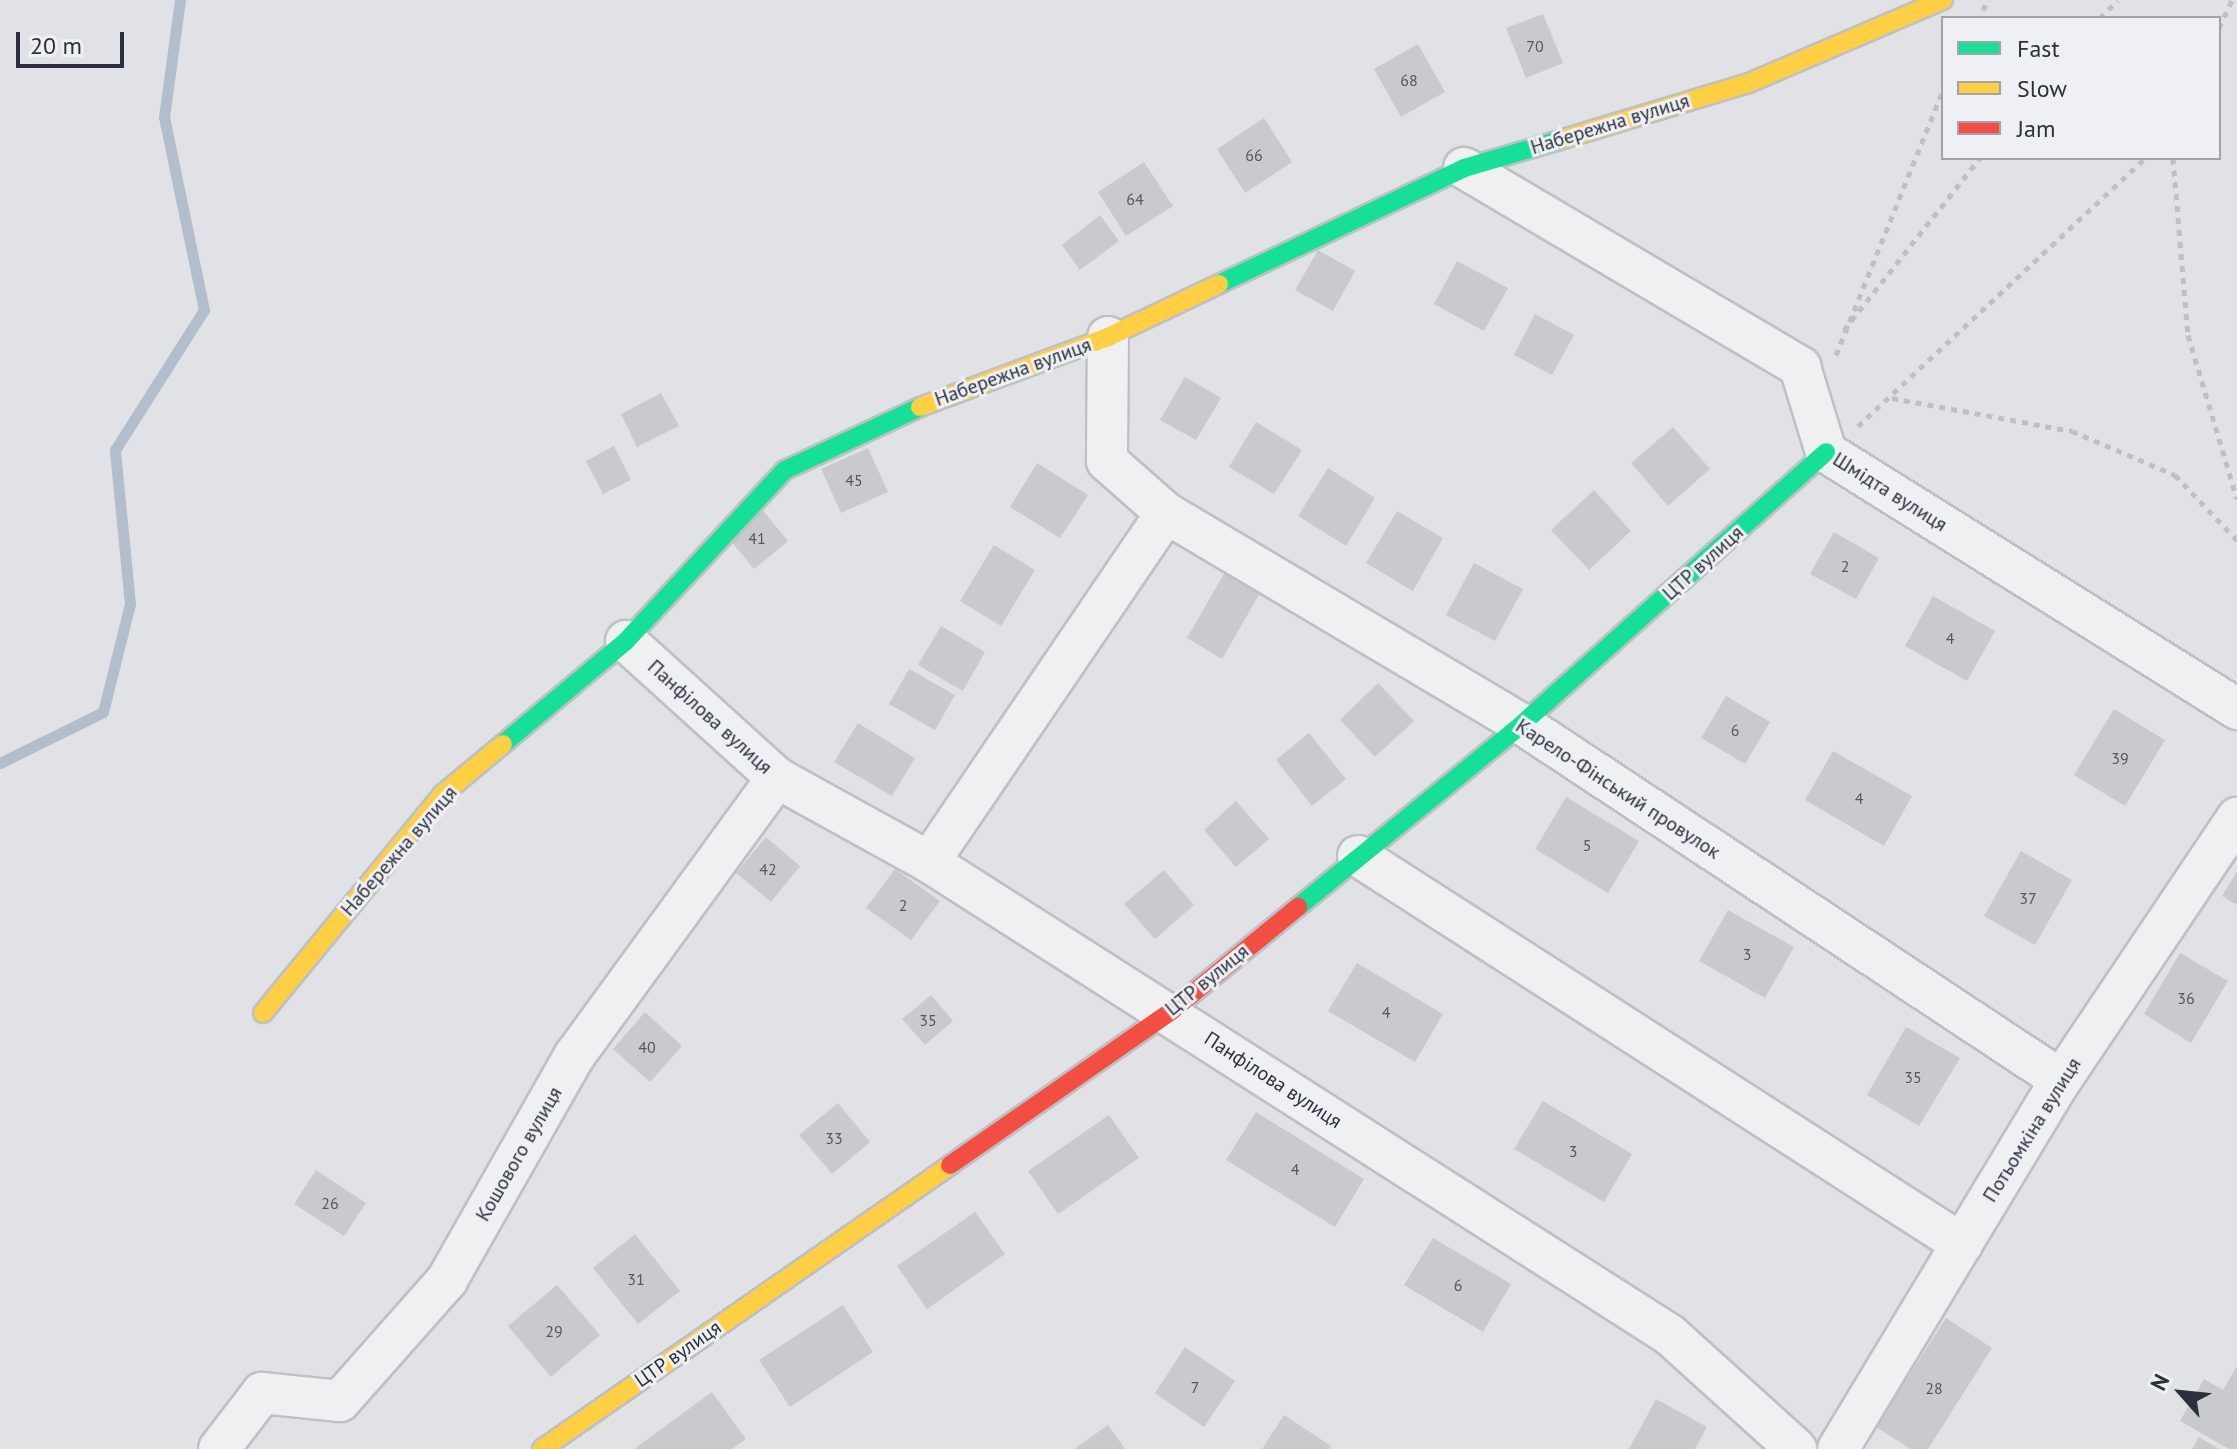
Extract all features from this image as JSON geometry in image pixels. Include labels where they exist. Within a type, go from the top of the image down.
[{"type":"street","name":"Набережна вулиця","points":[[263,1013],[443,794],[626,641],[785,470],[883,421],[1108,337],[1464,168],[1749,83],[1943,0]]},
{"type":"street","name":"Шмідта вулиця","points":[[1464,168],[1800,367],[1826,452],[2237,709]]},
{"type":"street","name":"Карело-Фінський провулок","points":[[1108,337],[1107,461],[1166,513],[1522,724],[2061,1080]]},
{"type":"street","name":"ЦТР вулиця","points":[[542,1449],[1170,1012],[1522,724],[1826,452]]},
{"type":"street","points":[[929,862],[1166,513]]},
{"type":"street","name":"Панфілова вулиця","points":[[626,641],[777,778],[929,862],[1170,1012],[1670,1335],[1796,1449]]},
{"type":"street","name":"Кошового вулиця","points":[[219,1449],[262,1393],[340,1401],[447,1280],[575,1055],[777,778]]},
{"type":"street","name":"Потьомкіна вулиця","points":[[1838,1449],[2061,1080],[2237,818]]},
{"type":"street","points":[[1358,856],[1962,1244]]},
{"type":"path","points":[[2102,16],[2118,0]]},
{"type":"path","points":[[2221,24],[2232,0]]},
{"type":"path","points":[[1835,366],[1838,337],[1941,95]]},
{"type":"path","points":[[1838,337],[1978,160]]},
{"type":"path","points":[[1826,452],[1891,398],[2143,160]]},
{"type":"path","points":[[2173,160],[2188,335],[2237,499]]},
{"type":"path","points":[[1891,398],[2072,431],[2175,475],[2237,540]]},
{"type":"building","points":[[1543,14],[1563,63],[1526,78],[1506,28]]},
{"type":"building","points":[[1418,44],[1445,92],[1401,117],[1374,69]]},
{"type":"building","points":[[1264,118],[1292,162],[1245,193],[1217,149]]},
{"type":"building","points":[[1144,162],[1173,206],[1126,236],[1098,192]]},
{"type":"building","points":[[1100,215],[1119,241],[1080,270],[1062,245]]},
{"type":"building","points":[[1318,250],[1355,271],[1333,311],[1295,290]]},
{"type":"building","points":[[1457,261],[1508,288],[1484,331],[1434,304]]},
{"type":"building","points":[[1535,314],[1574,335],[1552,375],[1514,355]]},
{"type":"building","points":[[1185,377],[1221,398],[1196,440],[1160,420]]},
{"type":"building","points":[[661,393],[679,426],[637,447],[621,414]]},
{"type":"building","points":[[1256,422],[1302,450],[1274,494],[1229,467]]},
{"type":"building","points":[[1673,427],[1710,469],[1668,506],[1631,463]]},
{"type":"building","points":[[614,446],[631,480],[603,494],[586,461]]},
{"type":"building","points":[[868,448],[888,492],[841,513],[821,469]]},
{"type":"building","points":[[1037,463],[1088,495],[1060,538],[1010,507]]},
{"type":"building","points":[[1328,468],[1375,498],[1346,546],[1298,516]]},
{"type":"building","points":[[1594,490],[1631,531],[1589,570],[1551,530]]},
{"type":"building","points":[[760,507],[788,541],[754,569],[726,535]]},
{"type":"building","points":[[1397,511],[1443,538],[1413,591],[1366,563]]},
{"type":"building","points":[[1834,532],[1879,558],[1856,599],[1810,574]]},
{"type":"building","points":[[994,545],[1035,570],[1001,626],[960,601]]},
{"type":"building","points":[[1474,563],[1523,589],[1495,641],[1446,615]]},
{"type":"building","points":[[1225,572],[1260,593],[1222,659],[1187,638]]},
{"type":"building","points":[[1933,596],[1995,631],[1967,681],[1905,646]]},
{"type":"building","points":[[941,626],[985,652],[963,691],[918,665]]},
{"type":"building","points":[[909,669],[955,695],[935,730],[889,704]]},
{"type":"building","points":[[1378,683],[1414,721],[1375,757],[1340,720]]},
{"type":"building","points":[[1726,696],[1770,722],[1745,764],[1701,738]]},
{"type":"building","points":[[2114,709],[2165,740],[2125,806],[2074,775]]},
{"type":"building","points":[[858,723],[915,758],[892,796],[834,762]]},
{"type":"building","points":[[1309,733],[1346,779],[1312,806],[1276,760]]},
{"type":"building","points":[[1833,751],[1912,796],[1884,846],[1805,800]]},
{"type":"building","points":[[1566,797],[1639,841],[1608,893],[1535,849]]},
{"type":"building","points":[[1236,801],[1269,839],[1236,867],[1204,830]]},
{"type":"building","points":[[766,837],[800,866],[771,902],[736,873]]},
{"type":"building","points":[[2021,851],[2072,880],[2035,945],[1984,916]]},
{"type":"building","points":[[895,869],[940,901],[911,940],[866,908]]},
{"type":"building","points":[[1164,870],[1194,905],[1155,939],[1124,904]]},
{"type":"building","points":[[2237,871],[2237,905],[2222,896]]},
{"type":"building","points":[[1728,910],[1794,947],[1765,998],[1699,961]]},
{"type":"building","points":[[2180,953],[2228,981],[2191,1043],[2144,1014]]},
{"type":"building","points":[[1357,963],[1443,1014],[1415,1062],[1328,1011]]},
{"type":"building","points":[[931,995],[953,1021],[925,1045],[902,1019]]},
{"type":"building","points":[[645,1012],[682,1046],[650,1082],[613,1049]]},
{"type":"building","points":[[1906,1027],[1960,1058],[1919,1126],[1867,1095]]},
{"type":"building","points":[[1543,1101],[1632,1154],[1604,1202],[1514,1149]]},
{"type":"building","points":[[838,1103],[870,1142],[832,1174],[799,1135]]},
{"type":"building","points":[[1256,1112],[1364,1179],[1335,1227],[1226,1160]]},
{"type":"building","points":[[1109,1115],[1139,1158],[1058,1214],[1028,1171]]},
{"type":"building","points":[[316,1170],[366,1203],[344,1236],[294,1204]]},
{"type":"building","points":[[975,1212],[1005,1254],[927,1309],[897,1266]]},
{"type":"building","points":[[635,1234],[680,1291],[638,1324],[593,1268]]},
{"type":"building","points":[[1433,1238],[1511,1284],[1483,1332],[1404,1285]]},
{"type":"building","points":[[557,1285],[600,1335],[551,1377],[508,1326]]},
{"type":"building","points":[[843,1305],[873,1352],[790,1407],[759,1360]]},
{"type":"building","points":[[1946,1318],[1992,1348],[1928,1449],[1911,1449],[1876,1427]]},
{"type":"building","points":[[1185,1347],[1235,1381],[1204,1427],[1155,1393]]},
{"type":"building","points":[[2237,1366],[2237,1449],[2229,1449],[2180,1421],[2204,1379],[2223,1390]]},
{"type":"building","points":[[712,1392],[746,1439],[732,1449],[634,1449]]},
{"type":"building","points":[[1656,1399],[1707,1427],[1695,1449],[1629,1449]]},
{"type":"building","points":[[1284,1415],[1331,1446],[1329,1449],[1262,1449]]},
{"type":"building","points":[[1108,1425],[1125,1449],[1074,1449]]},
{"type":"building","points":[[2199,1437],[2219,1449],[2192,1449]]},
{"type":"waterway","points":[[0,763],[103,712],[130,604],[115,450],[204,310],[164,117],[180,0]]},
{"type":"traffic: fast","points":[[1219,284],[1464,168],[1563,139]]},
{"type":"traffic: fast","points":[[503,744],[626,641],[785,470],[920,407]]},
{"type":"traffic: fast","points":[[1298,907],[1522,724],[1826,452]]},
{"type":"traffic: slow","points":[[1563,139],[1749,83],[1943,0]]},
{"type":"traffic: slow","points":[[920,407],[1108,337],[1219,284]]},
{"type":"traffic: slow","points":[[263,1013],[443,794],[503,744]]},
{"type":"traffic: slow","points":[[542,1449],[950,1165]]},
{"type":"traffic: jam","points":[[950,1165],[1170,1012],[1298,907]]}]
